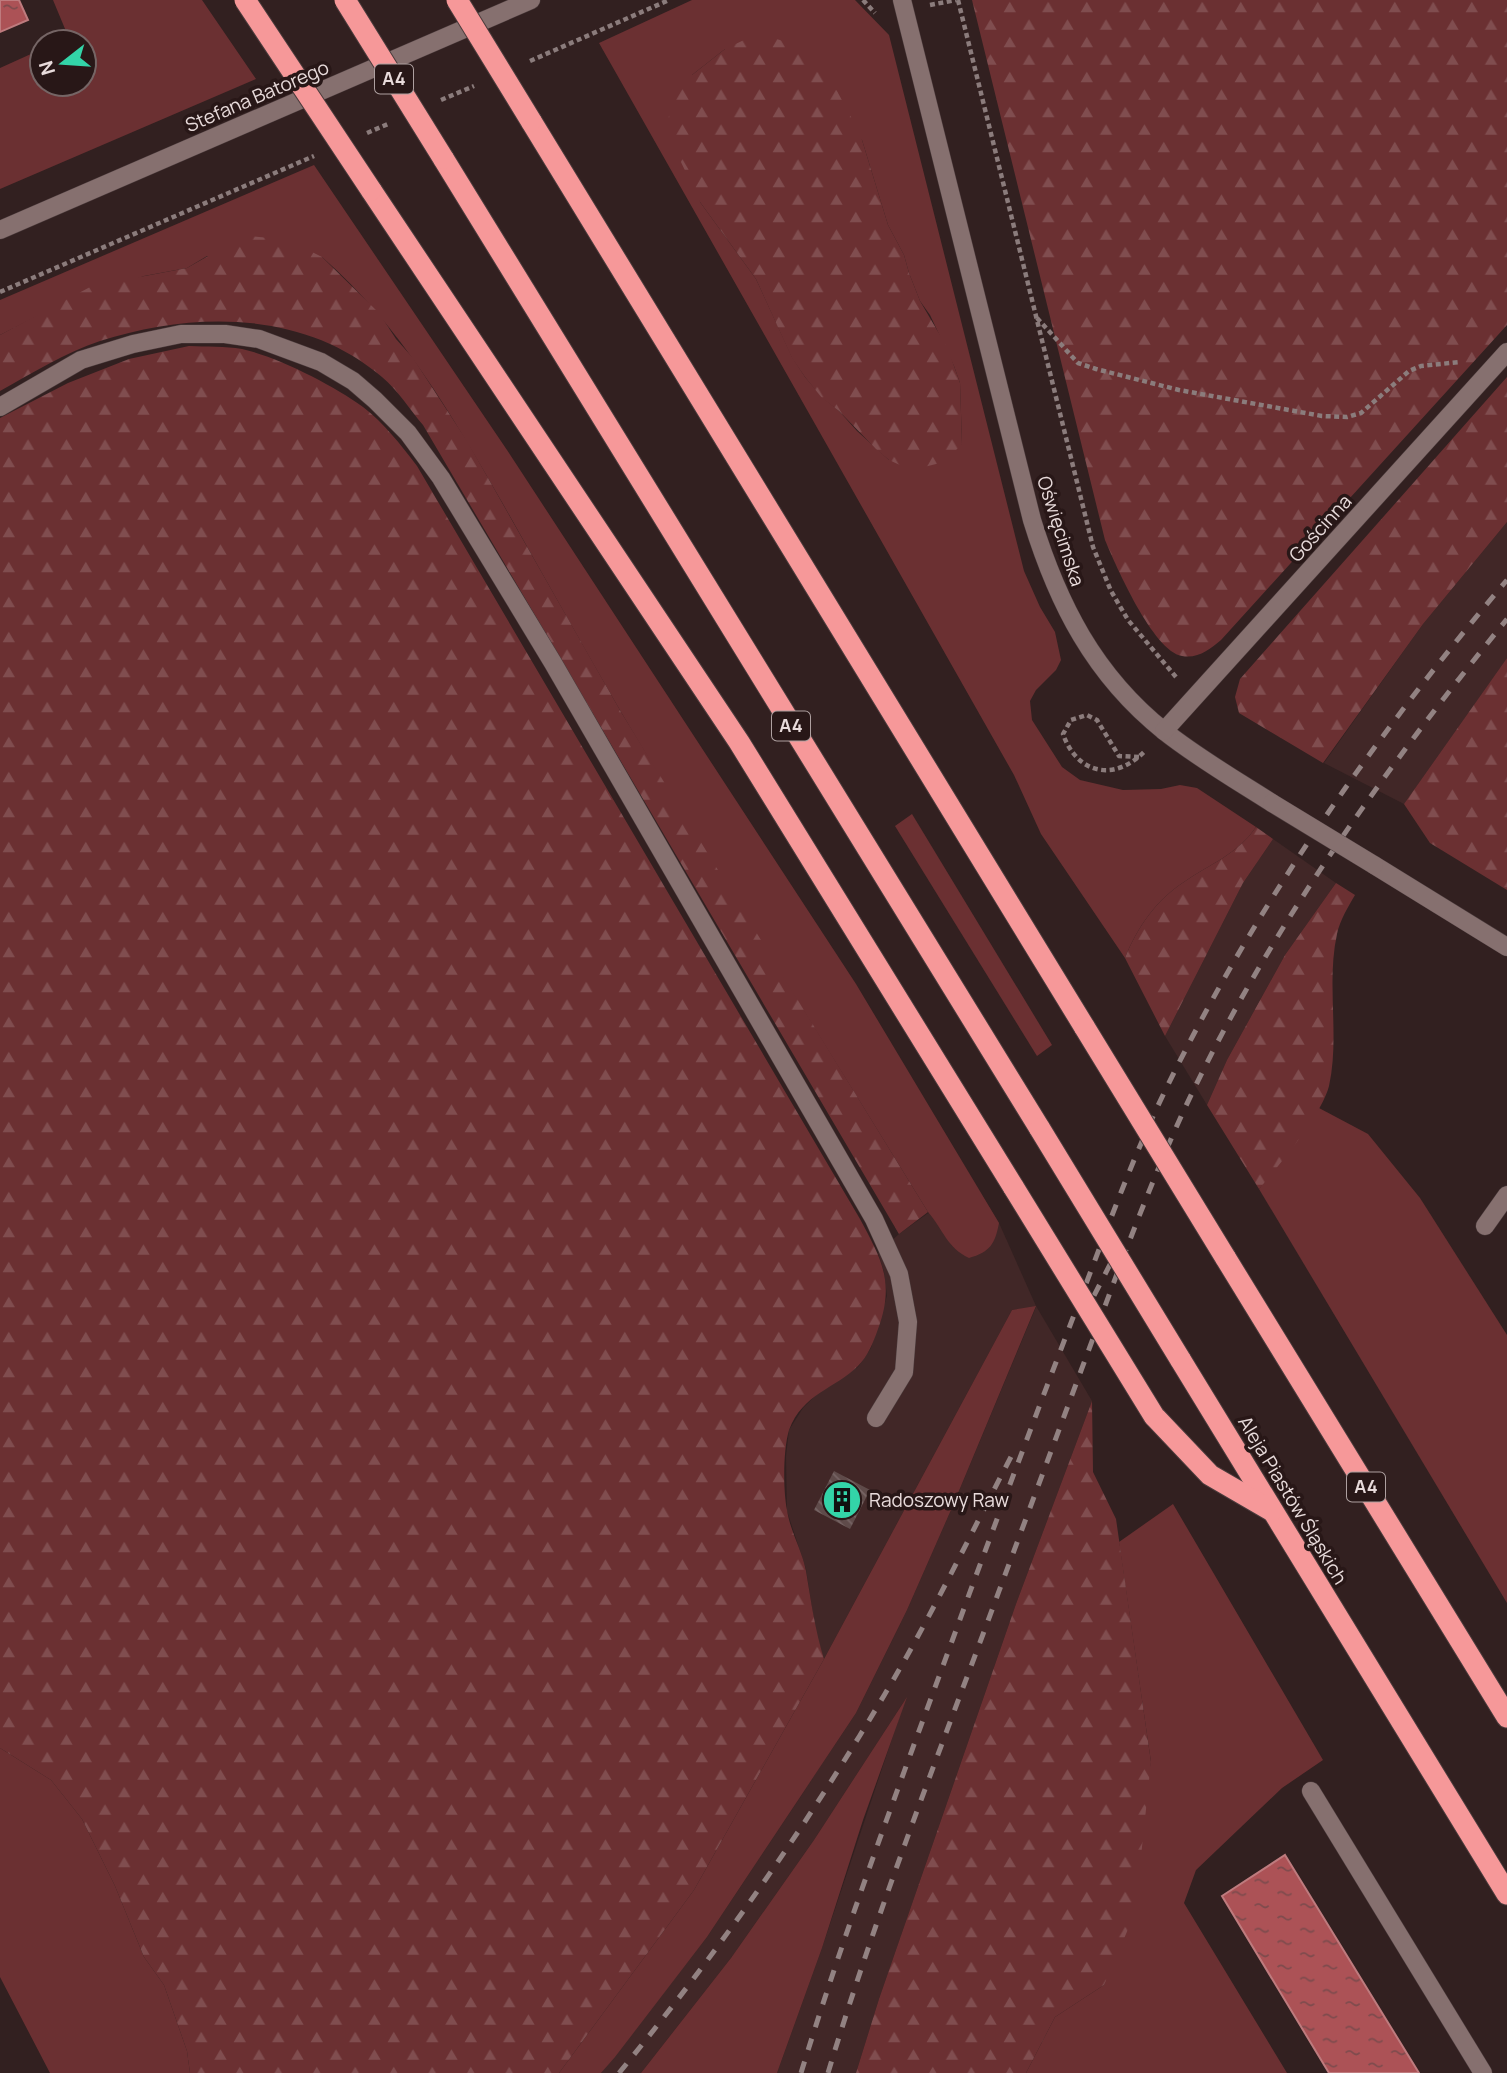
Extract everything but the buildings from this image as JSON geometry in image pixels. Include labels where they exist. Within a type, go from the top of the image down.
[{"type":"highway","points":[[245,0],[739,742],[1154,1416],[1210,1475],[1274,1512]]},
{"type":"highway","name":"Aleja Piastów Śląskich","points":[[345,0],[1507,1894]]},
{"type":"highway","name":"A4","points":[[457,0],[1507,1717]]},
{"type":"street","name":"Stefana Batorego","points":[[0,230],[531,0]]},
{"type":"street","name":"Oświęcimska","points":[[902,0],[1032,520],[1048,569],[1067,612],[1101,666],[1123,693],[1164,731],[1272,803],[1507,947]]},
{"type":"street","points":[[0,407],[81,360],[133,344],[181,334],[225,334],[258,339],[321,362],[353,381],[408,433],[442,478],[553,663],[874,1219],[899,1274],[908,1322],[904,1372],[876,1418]]},
{"type":"street","name":"Gościnna","points":[[1164,731],[1503,356]]},
{"type":"street","points":[[1485,1226],[1507,1195]]},
{"type":"street","points":[[1311,1791],[1483,2073]]},
{"type":"path","points":[[925,6],[957,0],[1093,547],[1101,569],[1128,620],[1194,699]]},
{"type":"path","points":[[1036,317],[1078,363],[1179,390],[1322,416],[1347,418],[1361,413],[1401,377],[1421,366],[1503,356]]},
{"type":"path","points":[[1139,757],[1119,756],[1097,720],[1087,715],[1071,720],[1063,734],[1068,748],[1080,761],[1103,771],[1115,770],[1139,757],[1164,731]]},
{"type":"shaded area","points":[[1507,522],[1507,658],[1404,804],[1324,763],[1423,624]]},
{"type":"shaded area","points":[[1273,839],[1336,883],[1285,955],[1227,1060],[1207,1105],[1165,1036],[1243,883]]},
{"type":"shaded area","points":[[973,1181],[999,1223],[1036,1306],[1092,1401],[1016,1604],[879,1999],[856,2073],[777,2073],[905,1700],[814,1840],[731,1958],[641,2073],[601,2073],[707,1937],[856,1713],[907,1610],[1036,1307],[1012,1310],[824,1659],[816,1634],[806,1569],[787,1511],[786,1456],[789,1430],[803,1408],[820,1391],[858,1367],[871,1348],[887,1296],[878,1253],[899,1234]]},
{"type":"green space","points":[[53,0],[202,0],[256,79],[0,189],[0,68],[28,55],[28,98],[98,98],[98,28],[65,28]]},
{"type":"green space","points":[[692,0],[855,0],[889,35],[1024,571],[1055,632],[1061,660],[1030,701],[1032,720],[1062,767],[1080,780],[1123,790],[1161,789],[1180,785],[1197,788],[1256,827],[1232,852],[1174,889],[1156,906],[1135,936],[1125,958],[1041,834],[1014,775],[599,43]],"holes":[[[725,49],[862,140],[888,225],[904,255],[920,301],[930,315],[960,383],[962,444],[889,460],[822,397],[805,377],[792,357],[756,279],[700,202],[692,75]]]},
{"type":"green space","points":[[972,0],[1507,0],[1507,325],[1221,640],[1198,655],[1182,656],[1171,651],[1159,639],[1137,606],[1105,540]]},
{"type":"green space","points":[[764,35],[802,50],[837,91],[862,140],[888,225],[904,255],[920,301],[947,347],[960,383],[962,444],[948,458],[936,464],[920,468],[902,466],[889,460],[822,398],[792,358],[756,279],[700,202],[670,139],[670,110],[680,90],[692,75],[725,49]]},
{"type":"green space","points":[[314,165],[507,450],[856,984],[999,1223],[996,1236],[987,1250],[969,1258],[962,1254],[950,1244],[928,1212],[621,712],[444,405],[376,312],[322,257],[207,256],[187,268],[144,276],[57,306],[0,335],[0,300]]},
{"type":"green space","points":[[250,236],[280,239],[322,257],[379,313],[396,339],[413,358],[467,441],[621,712],[928,1212],[899,1234],[423,425],[388,382],[351,355],[318,339],[283,328],[210,322],[136,331],[100,341],[61,357],[0,391],[0,335],[92,286],[187,268],[231,243]]},
{"type":"green space","points":[[189,346],[242,349],[272,358],[321,381],[371,413],[417,466],[860,1219],[884,1272],[886,1285],[883,1313],[867,1354],[849,1374],[802,1408],[787,1438],[784,1470],[787,1510],[804,1563],[824,1659],[694,1890],[559,2073],[190,2073],[187,2051],[164,1985],[144,1957],[115,1886],[82,1819],[51,1780],[0,1748],[0,418],[68,383],[129,359]]},
{"type":"green space","points":[[1507,377],[1507,522],[1423,624],[1323,763],[1239,713],[1235,697],[1240,679]]},
{"type":"green space","points":[[1507,658],[1507,890],[1430,843],[1404,804]]},
{"type":"green space","points":[[912,814],[1052,1045],[1037,1056],[895,826]]},
{"type":"green space","points":[[1256,827],[1273,839],[1243,883],[1165,1036],[1125,958],[1148,916],[1165,897],[1232,852]]},
{"type":"green space","points":[[1336,883],[1355,895],[1340,924],[1334,953],[1333,1048],[1329,1086],[1309,1125],[1259,1189],[1207,1105],[1227,1060],[1285,955]]},
{"type":"green space","points":[[1319,1108],[1368,1134],[1420,1198],[1507,1335],[1507,1603],[1259,1189]]},
{"type":"green space","points":[[1036,1306],[907,1610],[856,1713],[707,1937],[615,2057],[601,2073],[559,2073],[694,1890],[824,1659],[1012,1310]]},
{"type":"green space","points":[[1092,1401],[1093,1472],[1116,1519],[1151,1762],[1135,1913],[1104,1985],[1055,2017],[1026,2073],[856,2073],[879,1999],[1016,1604]]},
{"type":"green space","points":[[1173,1504],[1323,1760],[1282,1788],[1196,1870],[1184,1903],[1287,2073],[1026,2073],[1055,2017],[1104,1985],[1151,1762],[1119,1542]]},
{"type":"green space","points":[[907,1697],[777,2073],[641,2073],[731,1958],[814,1840]]},
{"type":"green space","points":[[0,1748],[51,1780],[82,1819],[115,1886],[144,1957],[164,1985],[187,2051],[190,2073],[50,2073],[0,1977]]},
{"type":"water","points":[[0,0],[19,0],[28,20],[0,32]]},
{"type":"water","points":[[1285,1855],[1419,2073],[1329,2073],[1222,1896]]},
{"type":"railway","points":[[801,2073],[860,1894],[967,1600],[1119,1197],[1164,1093],[1237,956],[1319,826],[1410,700],[1507,580]]},
{"type":"railway","points":[[828,2073],[867,1951],[932,1771],[1133,1231],[1193,1091],[1260,966],[1336,846],[1419,730],[1507,619]]},
{"type":"railway","points":[[1083,1317],[1118,1249]]},
{"type":"railway","points":[[619,2073],[734,1925],[839,1770],[903,1663],[1014,1451]]},
{"type":"place","name":"Radoszowy Raw","points":[[842,1500]]}]
